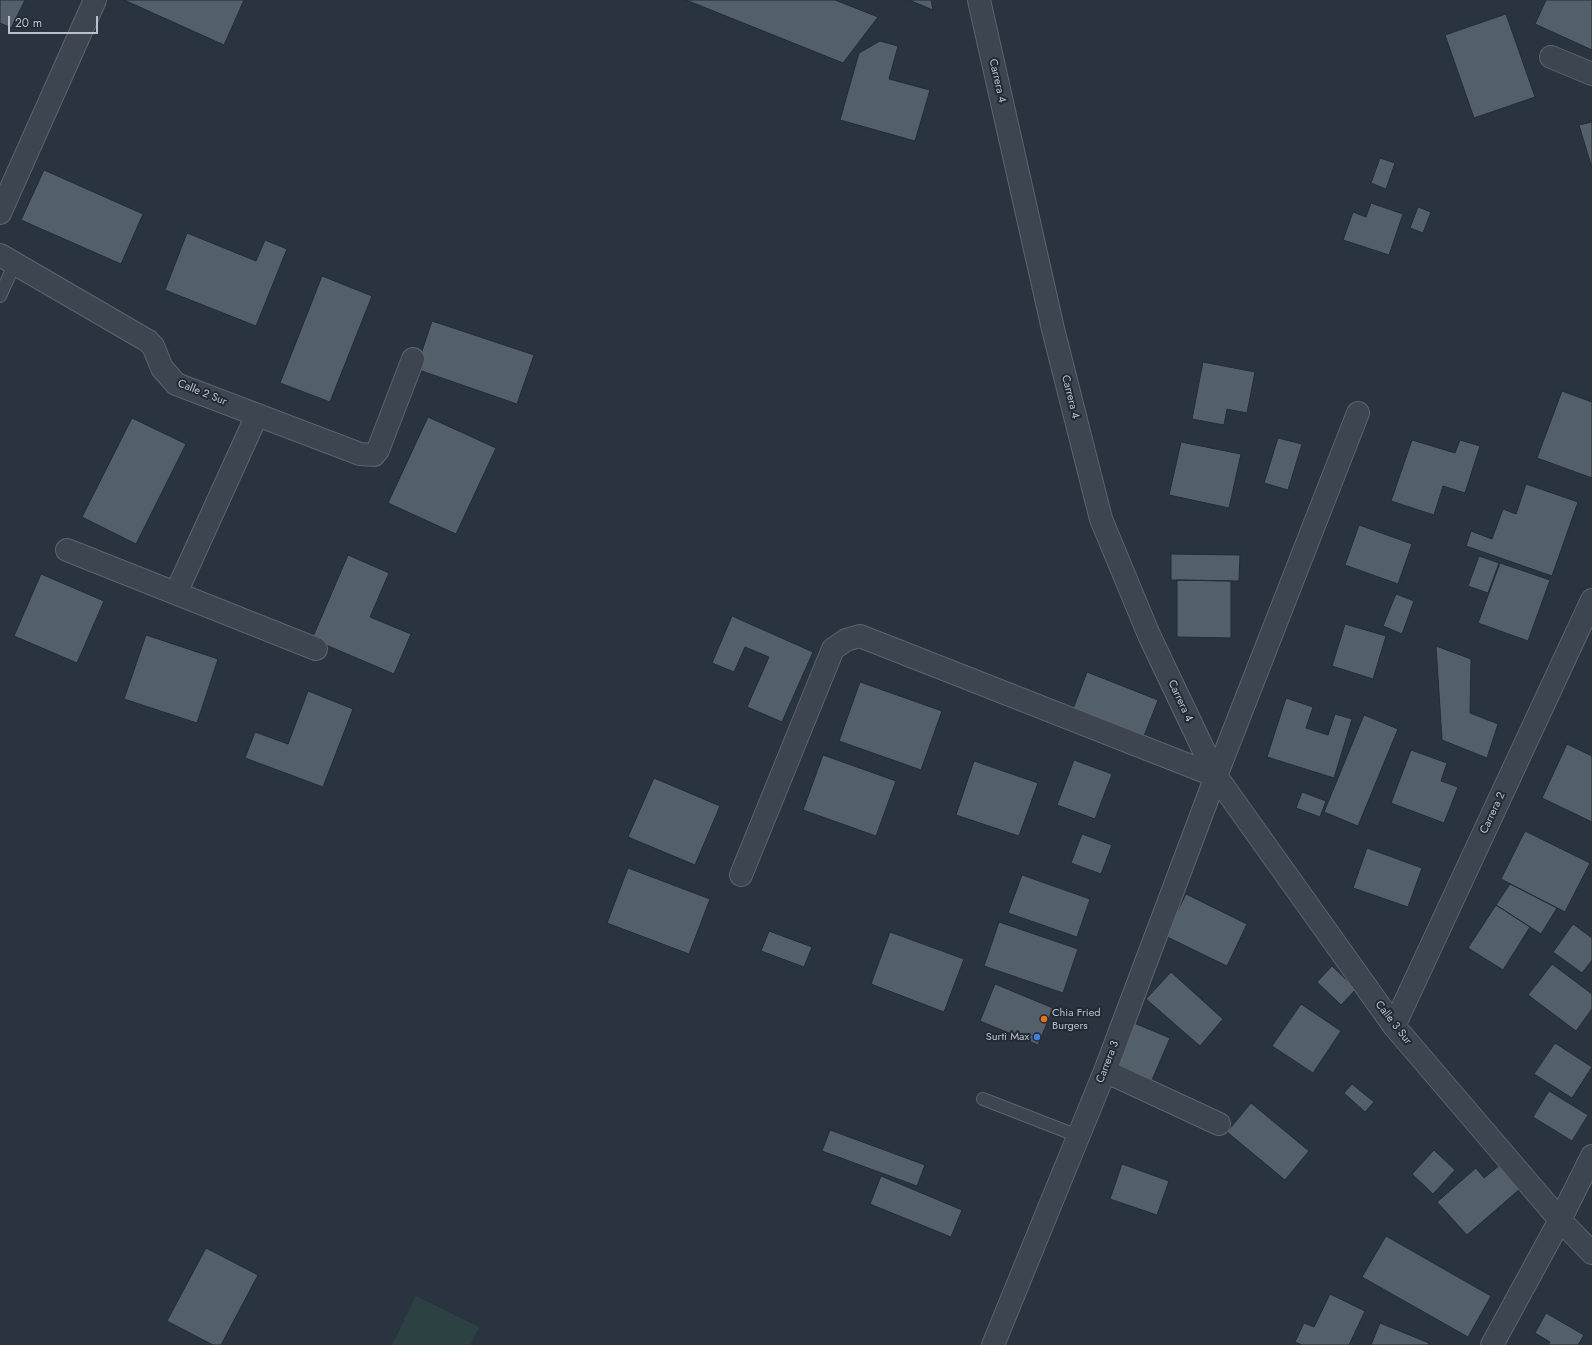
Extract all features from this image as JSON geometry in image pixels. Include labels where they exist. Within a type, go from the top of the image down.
[{"type":"street","points":[[0,213],[95,0]]},
{"type":"street","name":"Carrera 4","points":[[979,0],[1053,329],[1101,519],[1150,635],[1216,776]]},
{"type":"street","points":[[1551,57],[1592,74]]},
{"type":"street","name":"Calle 2 Sur","points":[[7,259],[148,341],[153,346],[162,368],[176,384],[368,456],[374,455],[378,450],[413,359]]},
{"type":"street","name":"Carrera 3","points":[[993,1345],[1105,1070],[1216,776],[1358,412]]},
{"type":"street","points":[[176,593],[257,415]]},
{"type":"street","points":[[67,550],[316,649]]},
{"type":"street","name":"Carrera 2","points":[[1394,1026],[1592,600]]},
{"type":"street","points":[[741,875],[833,649],[846,640],[860,636],[1216,776]]},
{"type":"street","name":"Calle 3 Sur","points":[[1216,776],[1394,1026],[1560,1220],[1592,1253]]},
{"type":"street","points":[[1105,1070],[1219,1124]]},
{"type":"street","points":[[1492,1345],[1560,1220],[1592,1156]]},
{"type":"lane","points":[[0,296],[7,259]]},
{"type":"lane","points":[[983,1100],[1078,1136]]},
{"type":"green space","points":[[416,1296],[479,1327],[470,1345],[392,1345]]},
{"type":"building","points":[[0,0],[25,0],[11,28],[0,23]]},
{"type":"building","points":[[124,0],[244,0],[224,45]]},
{"type":"building","points":[[686,0],[835,0],[878,17],[843,63]]},
{"type":"building","points":[[909,0],[931,0],[933,10]]},
{"type":"building","points":[[1546,0],[1592,0],[1592,50],[1535,24]]},
{"type":"building","points":[[1506,14],[1535,97],[1474,118],[1445,35]]},
{"type":"building","points":[[880,41],[898,46],[889,79],[930,90],[915,141],[840,120],[859,53]]},
{"type":"building","points":[[1592,122],[1592,165],[1591,165],[1579,125]]},
{"type":"building","points":[[1380,158],[1395,163],[1386,189],[1371,183]]},
{"type":"building","points":[[44,170],[143,214],[121,264],[21,220]]},
{"type":"building","points":[[1371,203],[1403,214],[1389,255],[1343,240],[1353,212],[1366,217]]},
{"type":"building","points":[[1418,207],[1431,212],[1423,233],[1410,228]]},
{"type":"building","points":[[187,233],[256,261],[265,240],[287,249],[256,326],[165,290]]},
{"type":"building","points":[[322,276],[372,296],[330,402],[280,383]]},
{"type":"building","points":[[432,321],[534,355],[517,404],[416,369]]},
{"type":"building","points":[[1203,362],[1255,372],[1247,413],[1227,409],[1224,425],[1192,419]]},
{"type":"building","points":[[1562,391],[1592,402],[1592,478],[1537,458]]},
{"type":"building","points":[[428,417],[496,448],[456,534],[388,503]]},
{"type":"building","points":[[132,418],[186,444],[136,544],[82,517]]},
{"type":"building","points":[[1278,438],[1302,444],[1288,490],[1264,483]]},
{"type":"building","points":[[1412,440],[1455,453],[1460,440],[1480,446],[1465,493],[1443,486],[1434,515],[1391,501]]},
{"type":"building","points":[[1181,442],[1241,454],[1229,508],[1169,495]]},
{"type":"building","points":[[1526,484],[1578,502],[1552,576],[1466,546],[1471,531],[1492,539],[1503,509],[1516,514]]},
{"type":"building","points":[[1359,525],[1412,544],[1398,584],[1345,565]]},
{"type":"building","points":[[1171,554],[1240,555],[1239,581],[1171,580]]},
{"type":"building","points":[[348,555],[389,573],[370,617],[411,634],[394,674],[312,639]]},
{"type":"building","points":[[1479,556],[1499,563],[1488,593],[1468,586]]},
{"type":"building","points":[[1500,563],[1550,580],[1528,641],[1478,623]]},
{"type":"building","points":[[41,574],[104,601],[77,663],[14,636]]},
{"type":"building","points":[[1177,580],[1231,581],[1231,638],[1177,637]]},
{"type":"building","points":[[1396,594],[1414,601],[1402,634],[1383,626]]},
{"type":"building","points":[[732,616],[813,652],[782,722],[747,707],[769,657],[745,647],[734,672],[712,663]]},
{"type":"building","points":[[1345,624],[1386,636],[1373,679],[1332,666]]},
{"type":"building","points":[[146,635],[218,659],[197,723],[124,699]]},
{"type":"building","points":[[1436,646],[1471,659],[1470,713],[1498,724],[1487,758],[1442,740]]},
{"type":"building","points":[[1087,672],[1158,700],[1144,736],[1073,709]]},
{"type":"building","points":[[860,682],[942,711],[921,770],[839,741]]},
{"type":"building","points":[[308,691],[353,709],[323,787],[245,758],[255,732],[288,744]]},
{"type":"building","points":[[1286,698],[1313,707],[1306,728],[1328,735],[1335,714],[1352,719],[1334,778],[1267,757]]},
{"type":"building","points":[[1364,715],[1398,729],[1358,826],[1324,812]]},
{"type":"building","points":[[1567,744],[1592,756],[1592,822],[1542,798]]},
{"type":"building","points":[[1411,750],[1447,763],[1441,781],[1458,787],[1444,823],[1391,803]]},
{"type":"building","points":[[823,755],[896,781],[876,836],[803,810]]},
{"type":"building","points":[[1074,760],[1112,774],[1095,819],[1057,805]]},
{"type":"building","points":[[974,761],[1038,783],[1019,836],[956,815]]},
{"type":"building","points":[[654,778],[720,806],[695,865],[628,837]]},
{"type":"building","points":[[1302,792],[1326,801],[1320,817],[1296,808]]},
{"type":"building","points":[[1525,831],[1590,863],[1565,912],[1501,879]]},
{"type":"building","points":[[1082,834],[1112,845],[1101,874],[1071,863]]},
{"type":"building","points":[[1367,848],[1422,868],[1408,907],[1353,888]]},
{"type":"building","points":[[628,868],[710,899],[689,954],[607,923]]},
{"type":"building","points":[[1022,875],[1090,899],[1077,937],[1008,913]]},
{"type":"building","points":[[1510,884],[1557,908],[1541,934],[1496,905]]},
{"type":"building","points":[[1186,894],[1247,924],[1227,966],[1165,936]]},
{"type":"building","points":[[1496,905],[1530,927],[1503,970],[1468,948]]},
{"type":"building","points":[[999,922],[1078,949],[1063,993],[984,966]]},
{"type":"building","points":[[1573,924],[1592,938],[1592,960],[1582,973],[1553,952]]},
{"type":"building","points":[[769,931],[812,947],[804,967],[761,951]]},
{"type":"building","points":[[890,932],[964,959],[944,1012],[871,984]]},
{"type":"building","points":[[1552,964],[1592,994],[1592,1009],[1576,1031],[1528,995]]},
{"type":"building","points":[[1332,966],[1356,989],[1341,1005],[1317,982]]},
{"type":"building","points":[[1171,972],[1223,1019],[1200,1046],[1146,999]]},
{"type":"building","points":[[995,984],[1053,1008],[1038,1045],[980,1021]]},
{"type":"building","points":[[1301,1004],[1341,1031],[1313,1073],[1272,1046]]},
{"type":"building","points":[[1134,1023],[1170,1038],[1149,1087],[1113,1073]]},
{"type":"building","points":[[1555,1043],[1592,1067],[1572,1098],[1534,1074]]},
{"type":"building","points":[[1352,1084],[1374,1102],[1365,1112],[1344,1093]]},
{"type":"building","points":[[1549,1091],[1588,1115],[1572,1141],[1533,1117]]},
{"type":"building","points":[[1251,1103],[1309,1151],[1285,1180],[1227,1132]]},
{"type":"building","points":[[830,1130],[925,1165],[917,1186],[822,1151]]},
{"type":"building","points":[[1434,1150],[1455,1170],[1433,1194],[1412,1174]]},
{"type":"building","points":[[1122,1164],[1169,1181],[1157,1215],[1110,1199]]},
{"type":"building","points":[[1500,1165],[1521,1188],[1467,1235],[1437,1202],[1476,1168],[1484,1178]]},
{"type":"building","points":[[881,1176],[962,1210],[951,1237],[870,1204]]},
{"type":"building","points":[[1386,1236],[1491,1296],[1468,1337],[1362,1277]]},
{"type":"building","points":[[206,1248],[258,1275],[221,1345],[213,1345],[167,1321]]},
{"type":"building","points":[[1330,1294],[1365,1311],[1349,1345],[1302,1345],[1295,1342],[1304,1323],[1314,1327]]},
{"type":"building","points":[[1546,1313],[1584,1335],[1578,1345],[1548,1345],[1550,1342],[1535,1333]]},
{"type":"building","points":[[1380,1323],[1429,1343],[1428,1345],[1371,1345]]},
{"type":"place","name":"Chia Fried Burgers","points":[[1044,1019]]},
{"type":"place","name":"Surti Max","points":[[1037,1037]]}]
